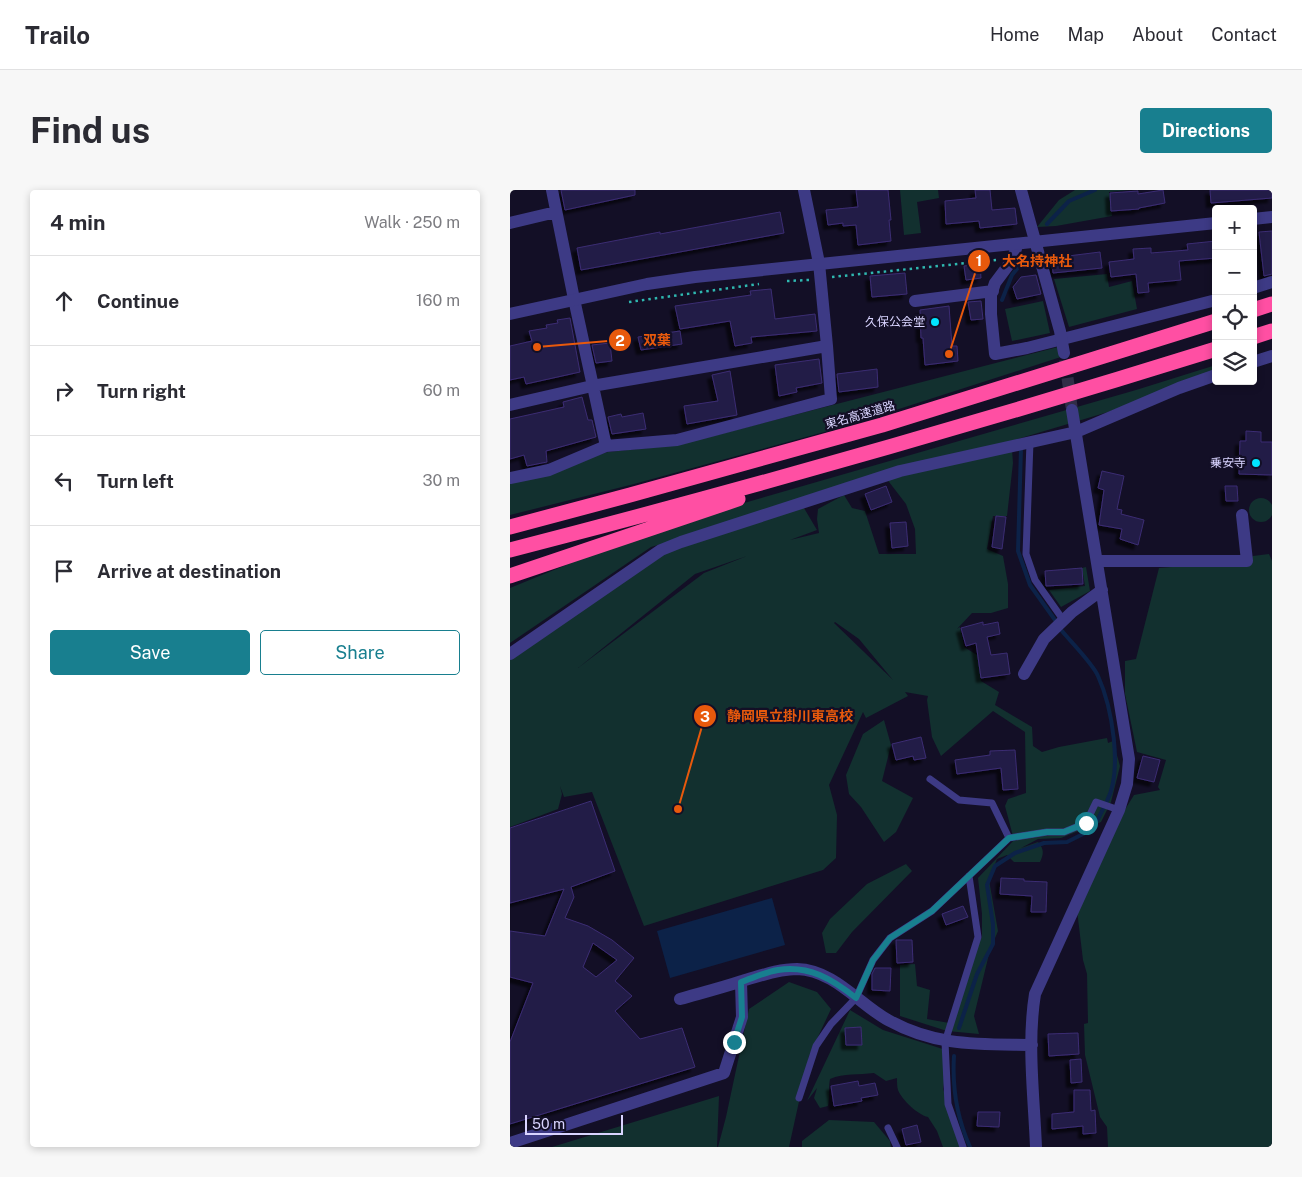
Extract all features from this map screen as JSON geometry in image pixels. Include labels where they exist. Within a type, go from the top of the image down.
[{"type":"highway","points":[[1257,309],[1272,304]]},
{"type":"highway","name":"東名高速道路","points":[[510,527],[882,425],[1212,322]]},
{"type":"highway","points":[[1257,336],[1272,331]]},
{"type":"highway","points":[[510,550],[662,511],[883,449],[1212,350]]},
{"type":"highway","points":[[510,576],[883,449]]},
{"type":"street","points":[[552,190],[606,446]]},
{"type":"street","points":[[510,478],[549,470],[606,446],[677,440],[831,399],[820,278],[804,190]]},
{"type":"street","points":[[1021,190],[1064,353]]},
{"type":"street","points":[[510,223],[556,212]]},
{"type":"street","points":[[1257,219],[1272,217]]},
{"type":"street","points":[[510,314],[647,284],[695,277],[1212,223]]},
{"type":"street","points":[[1017,245],[1013,259],[995,283],[993,291],[991,314],[995,354],[1027,348],[1212,301]]},
{"type":"street","points":[[1257,287],[1272,282]]},
{"type":"street","points":[[915,301],[993,291]]},
{"type":"street","points":[[510,405],[592,386],[827,346]]},
{"type":"street","points":[[1257,361],[1272,356]]},
{"type":"street","points":[[510,654],[660,550],[900,471],[1076,432],[1179,388],[1212,376]]},
{"type":"street","points":[[1036,1147],[1032,1045],[1034,994],[1119,810],[1128,784],[1129,759],[1072,410]]},
{"type":"street","points":[[1097,561],[1247,561],[1242,515]]},
{"type":"street","points":[[1024,674],[1044,639],[1064,620],[1102,590]]},
{"type":"street","points":[[680,999],[778,970],[798,969],[815,972],[832,980],[888,1020],[920,1035],[946,1042],[1032,1045]]},
{"type":"street","points":[[510,1144],[724,1073],[742,1017],[741,982]]},
{"type":"lane","points":[[1030,442],[1026,554],[1035,580],[1064,620]]},
{"type":"lane","points":[[930,778],[960,800],[992,803],[1009,838]]},
{"type":"lane","points":[[799,1098],[816,1046],[831,1024],[856,998],[873,960],[890,938],[932,911],[1009,838],[1047,832],[1064,832],[1086,823],[1096,802],[1119,810]]},
{"type":"lane","points":[[963,1147],[948,1104],[946,1042],[978,937],[969,876]]},
{"type":"lane","points":[[888,1128],[897,1147]]},
{"type":"path","points":[[782,282],[1013,259]]},
{"type":"path","points":[[624,303],[765,284]]},
{"type":"green space","points":[[900,190],[938,190],[939,198],[917,202],[921,233],[904,235]]},
{"type":"green space","points":[[1075,190],[1129,190],[1109,192],[1112,216],[1056,226],[1037,227],[1059,200]]},
{"type":"green space","points":[[1107,274],[1109,287],[1132,281],[1137,309],[1069,327],[1054,279]]},
{"type":"green space","points":[[1043,301],[1050,333],[1012,341],[1005,309]]},
{"type":"green space","points":[[1062,346],[1064,356],[846,426],[634,484],[510,515],[510,482],[608,452],[678,445]]},
{"type":"green space","points":[[1212,366],[1212,375],[1108,412],[891,477],[1012,450],[1013,463],[1007,516],[993,516],[987,549],[1003,556],[1008,584],[1008,608],[991,613],[972,613],[957,629],[960,627],[964,647],[977,655],[981,681],[999,692],[995,705],[1032,727],[1033,746],[1042,752],[1107,738],[1108,743],[1113,741],[1120,766],[1111,802],[1101,822],[1061,838],[1038,839],[1021,848],[1038,842],[1043,851],[1040,862],[1014,862],[1007,855],[997,859],[989,880],[998,931],[990,950],[974,1016],[979,1034],[947,1031],[900,1016],[900,965],[915,964],[917,986],[930,990],[927,1019],[949,1023],[974,949],[982,937],[982,914],[978,878],[1014,840],[1005,806],[1008,799],[1026,793],[1025,732],[993,711],[941,756],[932,737],[928,696],[905,692],[908,696],[866,718],[863,712],[829,785],[837,815],[836,858],[823,870],[644,926],[592,792],[564,797],[560,786],[562,794],[558,809],[510,827],[510,658],[661,550],[786,507],[651,547],[510,643],[510,588],[654,529],[1136,390]],"holes":[[[886,478],[906,504],[915,529],[916,554],[879,554],[865,511],[852,508],[844,495],[818,509],[819,533],[790,540],[817,530],[801,503]],[[747,556],[704,573],[578,668],[695,574]],[[834,623],[859,639],[893,680]]]},
{"type":"green space","points":[[1261,498],[1266,499],[1272,505],[1272,515],[1266,521],[1261,522],[1256,521],[1250,515],[1249,510],[1250,505],[1256,499]]},
{"type":"green space","points":[[1269,554],[1272,561],[1272,1147],[1108,1147],[1107,1127],[1100,1117],[1085,1055],[1084,1024],[1088,1023],[1087,974],[1083,960],[1076,902],[1102,847],[1134,795],[1160,790],[1158,787],[1166,760],[1137,752],[1125,694],[1125,661],[1136,659],[1159,568],[1247,561],[1253,556]]},
{"type":"green space","points":[[1086,567],[1090,591],[1061,607],[1049,590],[1085,586],[1082,568]]},
{"type":"green space","points":[[884,720],[891,745],[882,781],[913,798],[896,832],[884,842],[861,807],[849,794],[846,775],[863,734]]},
{"type":"green space","points":[[906,864],[912,871],[852,932],[836,953],[826,953],[822,933],[830,919],[867,884]]},
{"type":"green space","points":[[789,982],[817,992],[831,1009],[809,1056],[789,1147],[718,1147],[749,1009]]},
{"type":"green space","points":[[850,1010],[883,1030],[949,1051],[943,1089],[964,1147],[943,1147],[937,1131],[928,1117],[915,1110],[900,1094],[897,1078],[886,1081],[874,1073],[835,1077],[830,1079],[828,1106],[820,1108],[814,1098],[817,1088],[807,1101]]},
{"type":"green space","points":[[719,1096],[717,1147],[552,1147]]},
{"type":"green space","points":[[829,1120],[874,1122],[890,1141],[891,1147],[802,1147],[802,1141]]},
{"type":"water","points":[[772,898],[785,945],[670,978],[657,931]]},
{"type":"building","points":[[561,190],[635,190],[635,195],[565,210]]},
{"type":"building","points":[[856,190],[888,190],[891,241],[858,245],[856,225],[843,226],[843,223],[828,225],[826,210],[858,207]]},
{"type":"building","points":[[975,190],[990,190],[992,210],[1015,208],[1017,224],[980,228],[979,221],[946,224],[945,201],[976,198]]},
{"type":"building","points":[[1163,190],[1165,203],[1139,209],[1111,211],[1110,193],[1138,191],[1138,194]]},
{"type":"building","points":[[1210,190],[1272,190],[1272,198],[1211,203]]},
{"type":"building","points":[[780,212],[784,233],[581,270],[577,248]]},
{"type":"building","points":[[1272,231],[1272,274],[1264,276],[1259,232]]},
{"type":"building","points":[[1212,241],[1212,258],[1179,261],[1181,280],[1148,283],[1149,292],[1138,293],[1136,274],[1111,277],[1109,262],[1134,259],[1133,249],[1151,248],[1151,253],[1188,250],[1187,244]]},
{"type":"building","points":[[1100,252],[1102,268],[1053,273],[1052,258]]},
{"type":"building","points":[[980,264],[981,278],[966,280],[964,266]]},
{"type":"building","points":[[905,273],[907,294],[872,297],[870,276]]},
{"type":"building","points":[[1036,275],[1041,294],[1017,299],[1013,287],[1021,277]]},
{"type":"building","points":[[771,289],[775,319],[815,314],[817,331],[751,337],[752,343],[735,346],[730,321],[680,329],[675,306],[751,295],[750,291]]},
{"type":"building","points":[[981,301],[983,319],[971,320],[968,302]]},
{"type":"building","points":[[949,306],[952,346],[957,346],[958,361],[925,365],[923,338],[921,338],[920,310]]},
{"type":"building","points":[[570,318],[580,372],[526,384],[524,377],[510,380],[510,346],[532,341],[529,331],[547,328],[546,325],[558,323],[557,320]]},
{"type":"building","points":[[680,331],[682,344],[641,350],[638,337]]},
{"type":"building","points":[[610,343],[612,361],[596,363],[592,345]]},
{"type":"building","points":[[819,359],[822,383],[796,388],[797,392],[779,396],[775,365]]},
{"type":"building","points":[[877,369],[878,387],[839,392],[837,374]]},
{"type":"building","points":[[730,371],[737,415],[687,424],[684,406],[718,401],[712,375]]},
{"type":"building","points":[[582,397],[588,420],[592,420],[596,437],[546,451],[547,462],[527,466],[524,455],[510,459],[510,419],[564,407],[563,402]]},
{"type":"building","points":[[643,413],[646,429],[612,434],[608,417],[621,414],[622,417]]},
{"type":"building","name":"乗安寺","points":[[1246,431],[1261,432],[1261,442],[1272,442],[1272,475],[1239,474],[1240,441],[1246,441]]},
{"type":"building","points":[[1102,471],[1124,476],[1117,509],[1122,510],[1121,514],[1144,520],[1138,545],[1120,539],[1122,529],[1099,525],[1104,490],[1098,488]]},
{"type":"building","points":[[886,486],[892,502],[871,510],[865,494]]},
{"type":"building","points":[[1225,486],[1237,486],[1238,501],[1226,501]]},
{"type":"building","points":[[996,516],[1006,517],[1002,549],[992,547]]},
{"type":"building","points":[[906,522],[908,546],[892,548],[890,523]]},
{"type":"building","points":[[1082,568],[1083,584],[1046,586],[1045,571]]},
{"type":"building","points":[[983,622],[983,625],[998,622],[1000,634],[987,637],[991,655],[1007,653],[1010,674],[981,678],[976,643],[966,646],[961,628]]},
{"type":"building","points":[[921,737],[926,758],[914,760],[913,756],[896,760],[892,744]]},
{"type":"building","points":[[1015,750],[1018,789],[1003,790],[1001,768],[957,774],[955,760],[990,755],[990,751]]},
{"type":"building","points":[[1143,756],[1160,760],[1154,782],[1137,778]]},
{"type":"building","points":[[591,801],[615,871],[571,887],[574,897],[565,918],[588,926],[612,940],[634,958],[615,981],[632,996],[615,1011],[640,1039],[682,1028],[695,1067],[510,1124],[510,1042],[533,983],[510,977],[510,931],[545,936],[564,889],[510,903],[510,828]],"holes":[[[593,943],[617,960],[596,977],[583,967]]]},
{"type":"building","points":[[1001,878],[1047,882],[1046,912],[1031,912],[1032,896],[1000,894]]},
{"type":"building","points":[[963,906],[968,917],[946,925],[942,914]]},
{"type":"building","points":[[896,940],[912,940],[913,962],[897,963]]},
{"type":"building","points":[[875,968],[891,968],[890,991],[872,990],[872,974]]},
{"type":"building","points":[[861,1027],[862,1045],[846,1045],[845,1028]]},
{"type":"building","points":[[1078,1033],[1079,1054],[1049,1056],[1048,1034]]},
{"type":"building","points":[[1081,1059],[1082,1082],[1071,1083],[1070,1060]]},
{"type":"building","points":[[858,1081],[859,1086],[875,1083],[878,1095],[861,1098],[862,1101],[834,1106],[831,1086]]},
{"type":"building","points":[[1074,1090],[1090,1090],[1091,1111],[1095,1110],[1096,1133],[1083,1134],[1083,1126],[1052,1129],[1052,1114],[1074,1112]]},
{"type":"building","points":[[978,1112],[1000,1112],[999,1127],[977,1126]]},
{"type":"building","points":[[917,1125],[921,1142],[906,1145],[902,1129]]},
{"type":"waterway","points":[[1047,224],[1069,201],[1095,190]]},
{"type":"waterway","points":[[1002,300],[1012,275],[1025,259]]},
{"type":"waterway","points":[[1021,448],[1018,551],[1030,585],[1055,620]]},
{"type":"waterway","points":[[1062,631],[1095,671],[1108,704],[1115,756],[1112,788],[1107,801]]},
{"type":"waterway","points":[[959,1028],[977,974],[993,944],[993,924],[987,885],[995,866],[1015,853],[1044,843],[1067,842],[1093,829],[1103,809]]},
{"type":"waterway","points":[[954,1056],[956,1103],[970,1147]]},
{"type":"tunnel","points":[[1065,360],[1072,410]]},
{"type":"place","name":"久保公会堂","points":[[935,322]]},
{"type":"place","name":"双葉","points":[[537,347]]},
{"type":"place","name":"大名持神社","points":[[949,354]]},
{"type":"place","name":"乗安寺","points":[[1256,463]]},
{"type":"place","name":"静岡県立掛川東高校","points":[[678,809]]},
{"type":"route","points":[[734,1042],[742,1017],[741,982],[778,970],[798,969],[815,972],[832,980],[856,998],[873,960],[890,938],[932,911],[1009,838],[1047,832],[1064,832],[1086,823]]}]
